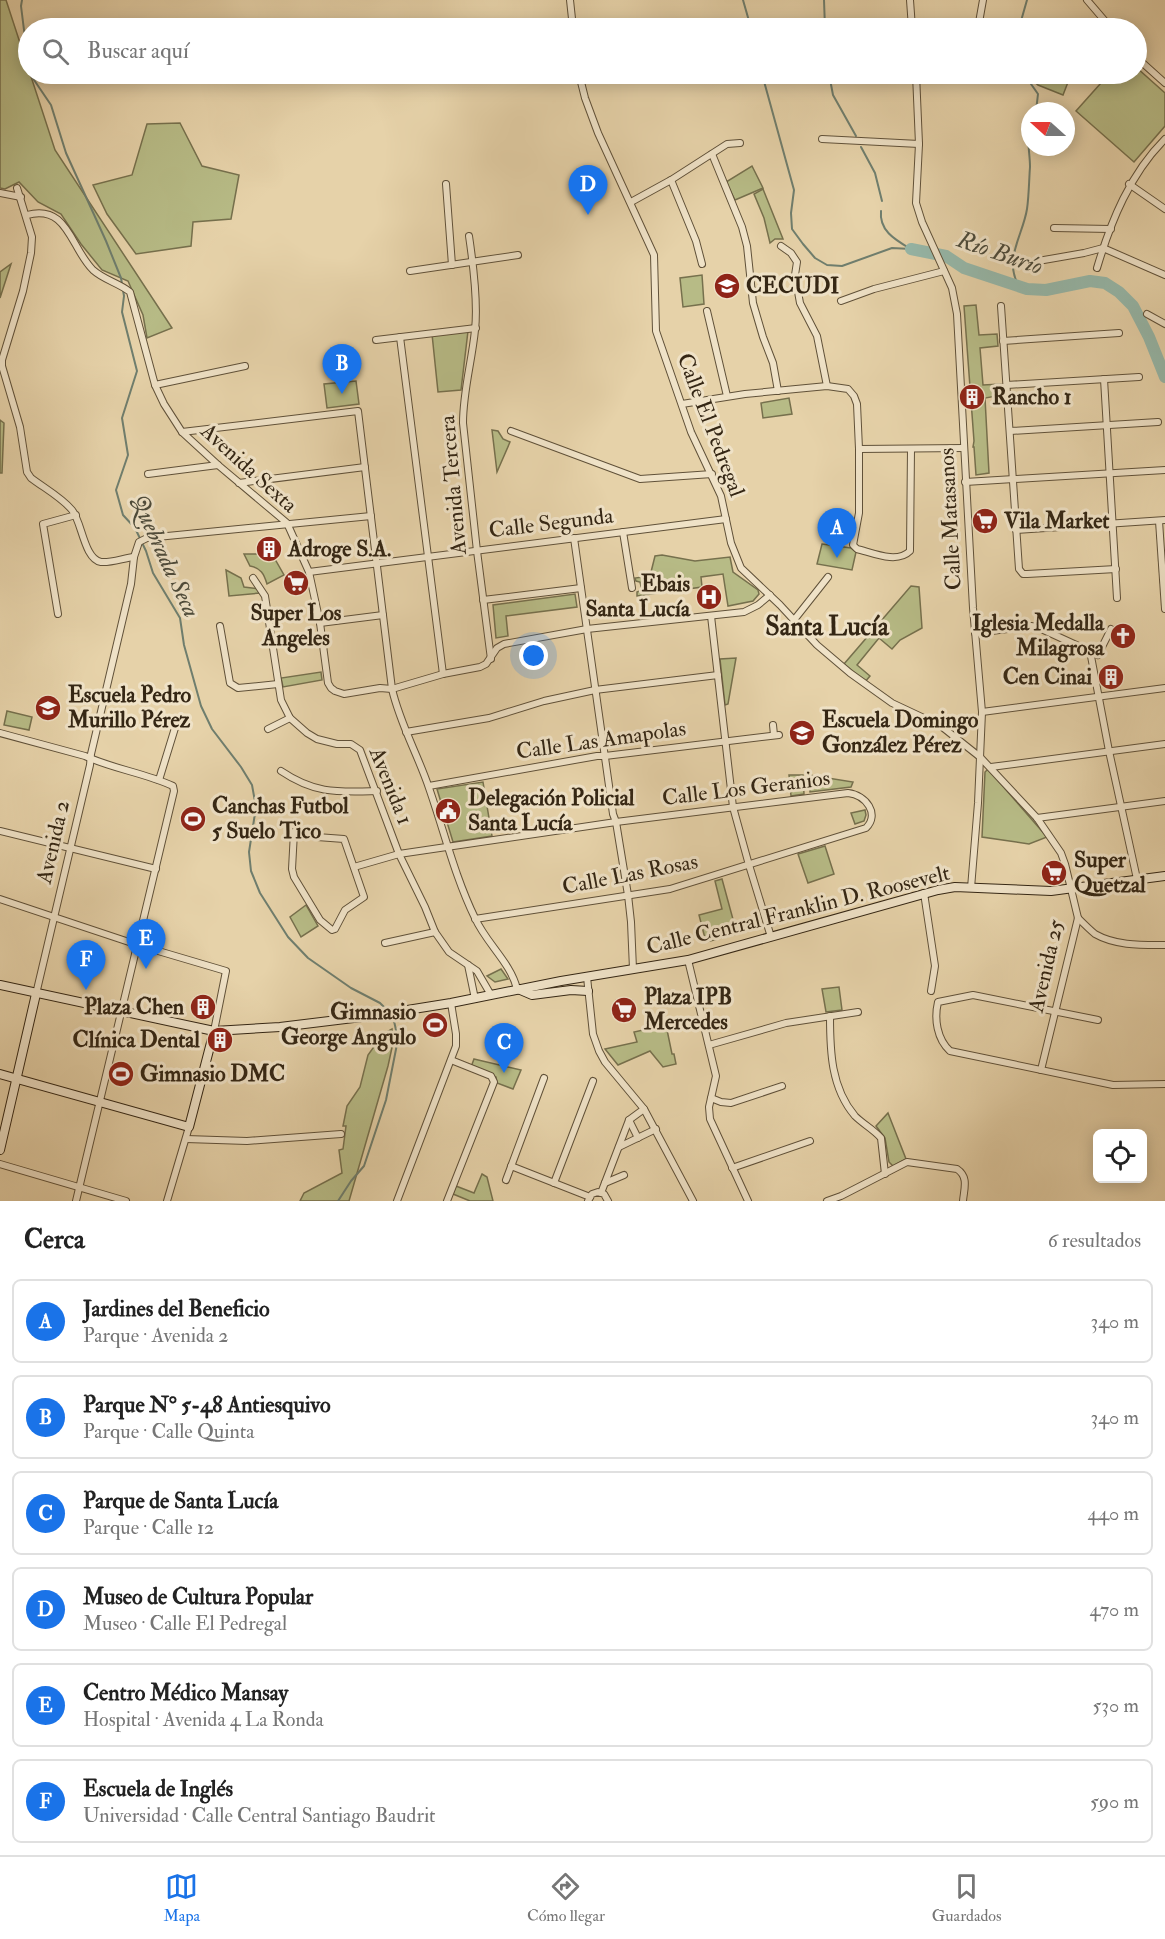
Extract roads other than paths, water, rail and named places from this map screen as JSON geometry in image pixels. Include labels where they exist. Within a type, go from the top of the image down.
[{"type":"main road","name":"Calle Central Franklin D. Roosevelt","points":[[0,985],[214,1031],[280,1027],[410,1010],[688,960],[924,893],[955,887],[1051,891],[1165,876]]},
{"type":"main road","points":[[517,989],[532,995],[571,990],[588,991]]},
{"type":"main road","name":"Avenida 2","points":[[0,1150],[36,994]]},
{"type":"main road","points":[[0,1074],[189,1127],[214,1031]]},
{"type":"street","points":[[570,0],[572,18]]},
{"type":"street","points":[[910,0],[911,18]]},
{"type":"street","points":[[980,18],[983,0]]},
{"type":"street","points":[[1087,0],[1102,18]]},
{"type":"street","points":[[1147,66],[1165,83]]},
{"type":"street","name":"Calle El Pedregal","points":[[582,84],[598,133],[654,255],[656,331],[692,432],[721,496],[731,543],[741,568],[817,645],[871,689],[892,703],[941,726],[980,757]]},
{"type":"street","points":[[822,139],[920,144],[917,84]]},
{"type":"street","points":[[1097,268],[1129,184],[1165,139]]},
{"type":"street","points":[[631,202],[671,180],[727,144],[740,143]]},
{"type":"street","name":"Calle Matasanos","points":[[920,144],[916,203],[922,222],[952,288],[957,314],[965,482],[982,712],[971,888]]},
{"type":"street","points":[[712,154],[742,227],[747,246],[753,303],[773,363],[778,391]]},
{"type":"street","points":[[671,180],[696,241],[702,264]]},
{"type":"street","points":[[446,184],[452,265]]},
{"type":"street","points":[[1129,184],[1165,208]]},
{"type":"street","points":[[17,188],[27,215],[32,237],[32,253],[23,291],[3,353],[2,366],[20,427],[27,472],[31,478],[65,503],[76,515],[88,551],[93,558],[101,562],[134,557]]},
{"type":"street","points":[[0,193],[21,197]]},
{"type":"street","name":"Avenida Sexta","points":[[27,215],[41,212],[61,220],[78,251],[94,270],[102,277],[130,292],[155,385],[182,432],[287,523],[309,572],[320,623],[328,683],[335,691],[344,694],[380,688],[392,689]]},
{"type":"street","points":[[1054,228],[1110,229]]},
{"type":"street","name":"Avenida Tercera","points":[[469,236],[473,261],[476,328],[463,408],[463,423],[491,659]]},
{"type":"street","points":[[781,246],[791,253],[797,262],[795,275],[800,303],[817,336],[827,386]]},
{"type":"street","points":[[1038,261],[1103,248],[1165,275]]},
{"type":"street","points":[[410,271],[518,255]]},
{"type":"street","points":[[841,301],[874,289],[944,272]]},
{"type":"street","points":[[1001,306],[1018,566],[1023,574],[1116,569]]},
{"type":"street","points":[[707,311],[727,396]]},
{"type":"street","points":[[1147,314],[1165,324]]},
{"type":"street","points":[[376,340],[476,328]]},
{"type":"street","points":[[1003,340],[1119,333]]},
{"type":"street","points":[[400,337],[443,674]]},
{"type":"street","points":[[155,385],[245,366]]},
{"type":"street","points":[[1007,385],[1139,377]]},
{"type":"street","points":[[1104,379],[1117,598]]},
{"type":"street","points":[[682,404],[727,396],[827,386],[848,389],[857,404],[859,449],[859,513],[853,545],[857,549],[898,558],[910,551],[911,449]]},
{"type":"street","points":[[182,432],[358,411],[396,707],[429,786],[448,847],[475,920],[512,976],[517,989]]},
{"type":"street","points":[[1010,431],[1158,422]]},
{"type":"street","points":[[511,431],[640,479],[712,474]]},
{"type":"street","points":[[859,449],[964,448]]},
{"type":"street","points":[[148,474],[218,465]]},
{"type":"street","points":[[239,483],[365,467]]},
{"type":"street","points":[[965,482],[1165,470]]},
{"type":"street","points":[[58,614],[43,524],[76,515]]},
{"type":"street","points":[[287,523],[371,516]]},
{"type":"street","name":"Calle Segunda","points":[[309,572],[726,519]]},
{"type":"street","points":[[1016,530],[1162,520],[1165,609]]},
{"type":"street","name":"Avenida 2","points":[[36,994],[139,542],[149,538],[287,523]]},
{"type":"street","points":[[623,532],[632,588]]},
{"type":"street","points":[[574,538],[613,814],[628,896],[633,969]]},
{"type":"street","points":[[794,620],[828,577]]},
{"type":"street","name":"Avenida 1","points":[[253,578],[265,596],[281,700],[290,718],[307,734],[317,739],[358,747],[399,854],[435,932],[449,952],[482,978],[491,995]]},
{"type":"street","points":[[483,600],[581,588]]},
{"type":"street","points":[[392,689],[443,674],[480,667],[486,664],[497,648],[504,644],[587,629],[744,612],[758,605],[770,595]]},
{"type":"street","points":[[320,623],[383,615]]},
{"type":"street","points":[[711,616],[733,807],[771,937]]},
{"type":"street","points":[[220,626],[230,683],[235,687],[278,684]]},
{"type":"street","points":[[975,633],[1037,627],[1098,656],[1111,629]]},
{"type":"street","points":[[1090,651],[1137,879]]},
{"type":"street","points":[[406,732],[489,718],[544,701],[595,690],[718,675]]},
{"type":"street","points":[[982,712],[1165,688]]},
{"type":"street","points":[[268,729],[290,718]]},
{"type":"street","name":"Calle Las Amapolas","points":[[429,786],[597,756],[776,735],[774,725]]},
{"type":"street","points":[[159,780],[175,728]]},
{"type":"street","points":[[0,734],[159,780],[172,786],[174,791],[76,1201]]},
{"type":"street","points":[[991,767],[1165,744]]},
{"type":"street","name":"Avenida 25","points":[[980,757],[1037,818],[1061,853],[1077,918],[1041,1070]]},
{"type":"street","points":[[281,771],[296,781],[322,790],[377,792]]},
{"type":"street","name":"Calle Los Geranios","points":[[354,867],[399,854],[616,822],[848,793],[860,796],[870,807],[872,813],[869,825],[857,830]]},
{"type":"street","points":[[1037,818],[1165,801]]},
{"type":"street","name":"Calle Las Rosas","points":[[475,920],[670,889],[857,830]]},
{"type":"street","points":[[0,831],[156,869]]},
{"type":"street","points":[[294,832],[344,839],[354,867],[364,897],[345,910],[332,930],[320,920],[294,877],[292,869],[294,832]]},
{"type":"street","points":[[924,893],[935,966],[931,991]]},
{"type":"street","points":[[0,899],[138,945],[226,971],[214,1031]]},
{"type":"street","points":[[1077,918],[1094,933],[1108,940],[1165,945]]},
{"type":"street","points":[[385,943],[435,932]]},
{"type":"street","points":[[688,960],[716,1076],[709,1107],[710,1119],[748,1201]]},
{"type":"street","points":[[468,965],[475,999]]},
{"type":"street","points":[[586,977],[593,1034],[599,1051],[605,1062],[644,1109],[693,1201]]},
{"type":"street","points":[[1098,1020],[973,995],[940,1000],[937,1004],[936,1025],[950,1051],[1113,1085],[1165,1084]]},
{"type":"street","points":[[397,1201],[456,1046],[451,1003]]},
{"type":"street","points":[[709,1045],[786,1023],[858,1012]]},
{"type":"street","points":[[830,1016],[830,1050],[833,1071],[850,1109],[881,1138],[885,1174]]},
{"type":"street","points":[[447,1201],[494,1082],[491,1076],[451,1060]]},
{"type":"street","points":[[506,1180],[544,1078]]},
{"type":"street","points":[[554,1183],[593,1081]]},
{"type":"street","points":[[711,1098],[731,1103],[782,1086]]},
{"type":"street","points":[[601,1192],[629,1119],[644,1109]]},
{"type":"street","points":[[629,1119],[638,1138]]},
{"type":"street","points":[[167,1201],[189,1127]]},
{"type":"street","points":[[618,1148],[656,1129]]},
{"type":"street","points":[[186,1139],[247,1142],[340,1134]]},
{"type":"street","points":[[732,1168],[810,1141]]},
{"type":"street","points":[[826,1201],[841,1196],[907,1162],[951,1168],[963,1173],[966,1179],[963,1201]]},
{"type":"street","points":[[0,1164],[126,1201]]},
{"type":"street","points":[[511,1166],[589,1199],[595,1193],[601,1192],[607,1196],[608,1201]]},
{"type":"street","points":[[605,1184],[624,1175]]},
{"type":"waterway","name":"Quebrada Seca","points":[[22,0],[22,18]]},
{"type":"waterway","points":[[743,0],[748,18]]},
{"type":"waterway","points":[[824,0],[825,18]]},
{"type":"waterway","points":[[1022,18],[1027,0]]},
{"type":"waterway","name":"Quebrada Seca","points":[[37,84],[51,105],[66,153],[121,278],[124,296],[122,312],[137,371],[122,418],[128,455],[116,490],[123,515],[135,528],[153,573],[180,618],[184,645],[201,706],[212,729],[252,785],[256,807],[249,852],[251,871],[260,893],[288,937],[308,958],[351,988],[380,1003],[387,1010]]},
{"type":"waterway","points":[[765,84],[794,190],[791,213],[792,229],[815,258],[827,265],[842,266],[892,248],[911,249]]},
{"type":"waterway","points":[[831,84],[833,95],[856,136]]},
{"type":"waterway","points":[[1031,84],[1038,94],[1037,102]]},
{"type":"waterway","points":[[861,147],[875,173],[882,201]]},
{"type":"waterway","points":[[1019,286],[1013,267],[1013,257],[1027,209],[1029,156]]},
{"type":"waterway","points":[[881,211],[882,224],[885,229],[909,248]]},
{"type":"waterway","name":"Río Burío","points":[[911,249],[946,256],[964,268],[1027,289],[1046,290],[1090,281],[1105,283],[1119,292],[1133,306],[1149,337],[1165,377]]},
{"type":"waterway","name":"Quebrada Seca","points":[[338,1201],[364,1166],[386,1100],[398,1039],[394,1021],[390,1015]]},
{"type":"place","name":"Museo de Cultura Popular","points":[[588,215]]},
{"type":"place","name":"CECUDI","points":[[727,286]]},
{"type":"place","name":"Parque N° 5-48 Antiesquivo","points":[[342,394]]},
{"type":"place","name":"Rancho 1","points":[[972,397]]},
{"type":"place","name":"Vila Market","points":[[985,521]]},
{"type":"place","name":"Adroge S.A.","points":[[269,549]]},
{"type":"place","name":"Jardines del Beneficio","points":[[837,558]]},
{"type":"place","name":"Super Los Angeles","points":[[296,583]]},
{"type":"place","name":"Ebais Santa Lucía","points":[[709,597]]},
{"type":"place","name":"Iglesia Medalla Milagrosa","points":[[1123,636]]},
{"type":"place","name":"Cen Cinai","points":[[1111,677]]},
{"type":"place","name":"Escuela Pedro Murillo Pérez","points":[[48,708]]},
{"type":"place","name":"Escuela Domingo González Pérez","points":[[802,733]]},
{"type":"place","name":"Delegación Policial Santa Lucía","points":[[448,811]]},
{"type":"place","name":"Canchas Futbol 5 Suelo Tico","points":[[193,819]]},
{"type":"place","name":"Super Quetzal","points":[[1054,873]]},
{"type":"place","name":"Centro Médico Mansay","points":[[146,969]]},
{"type":"place","name":"Escuela de Inglés","points":[[86,990]]},
{"type":"place","name":"Plaza Chen","points":[[203,1007]]},
{"type":"place","name":"Plaza IPB Mercedes","points":[[624,1010]]},
{"type":"place","name":"Gimnasio George Angulo","points":[[435,1025]]},
{"type":"place","name":"Clínica Dental","points":[[220,1040]]},
{"type":"place","name":"Parque de Santa Lucía","points":[[504,1073]]},
{"type":"place","name":"Gimnasio DMC","points":[[121,1074]]},
{"type":"district","name":"Santa Lucía","points":[[827,627]]}]
